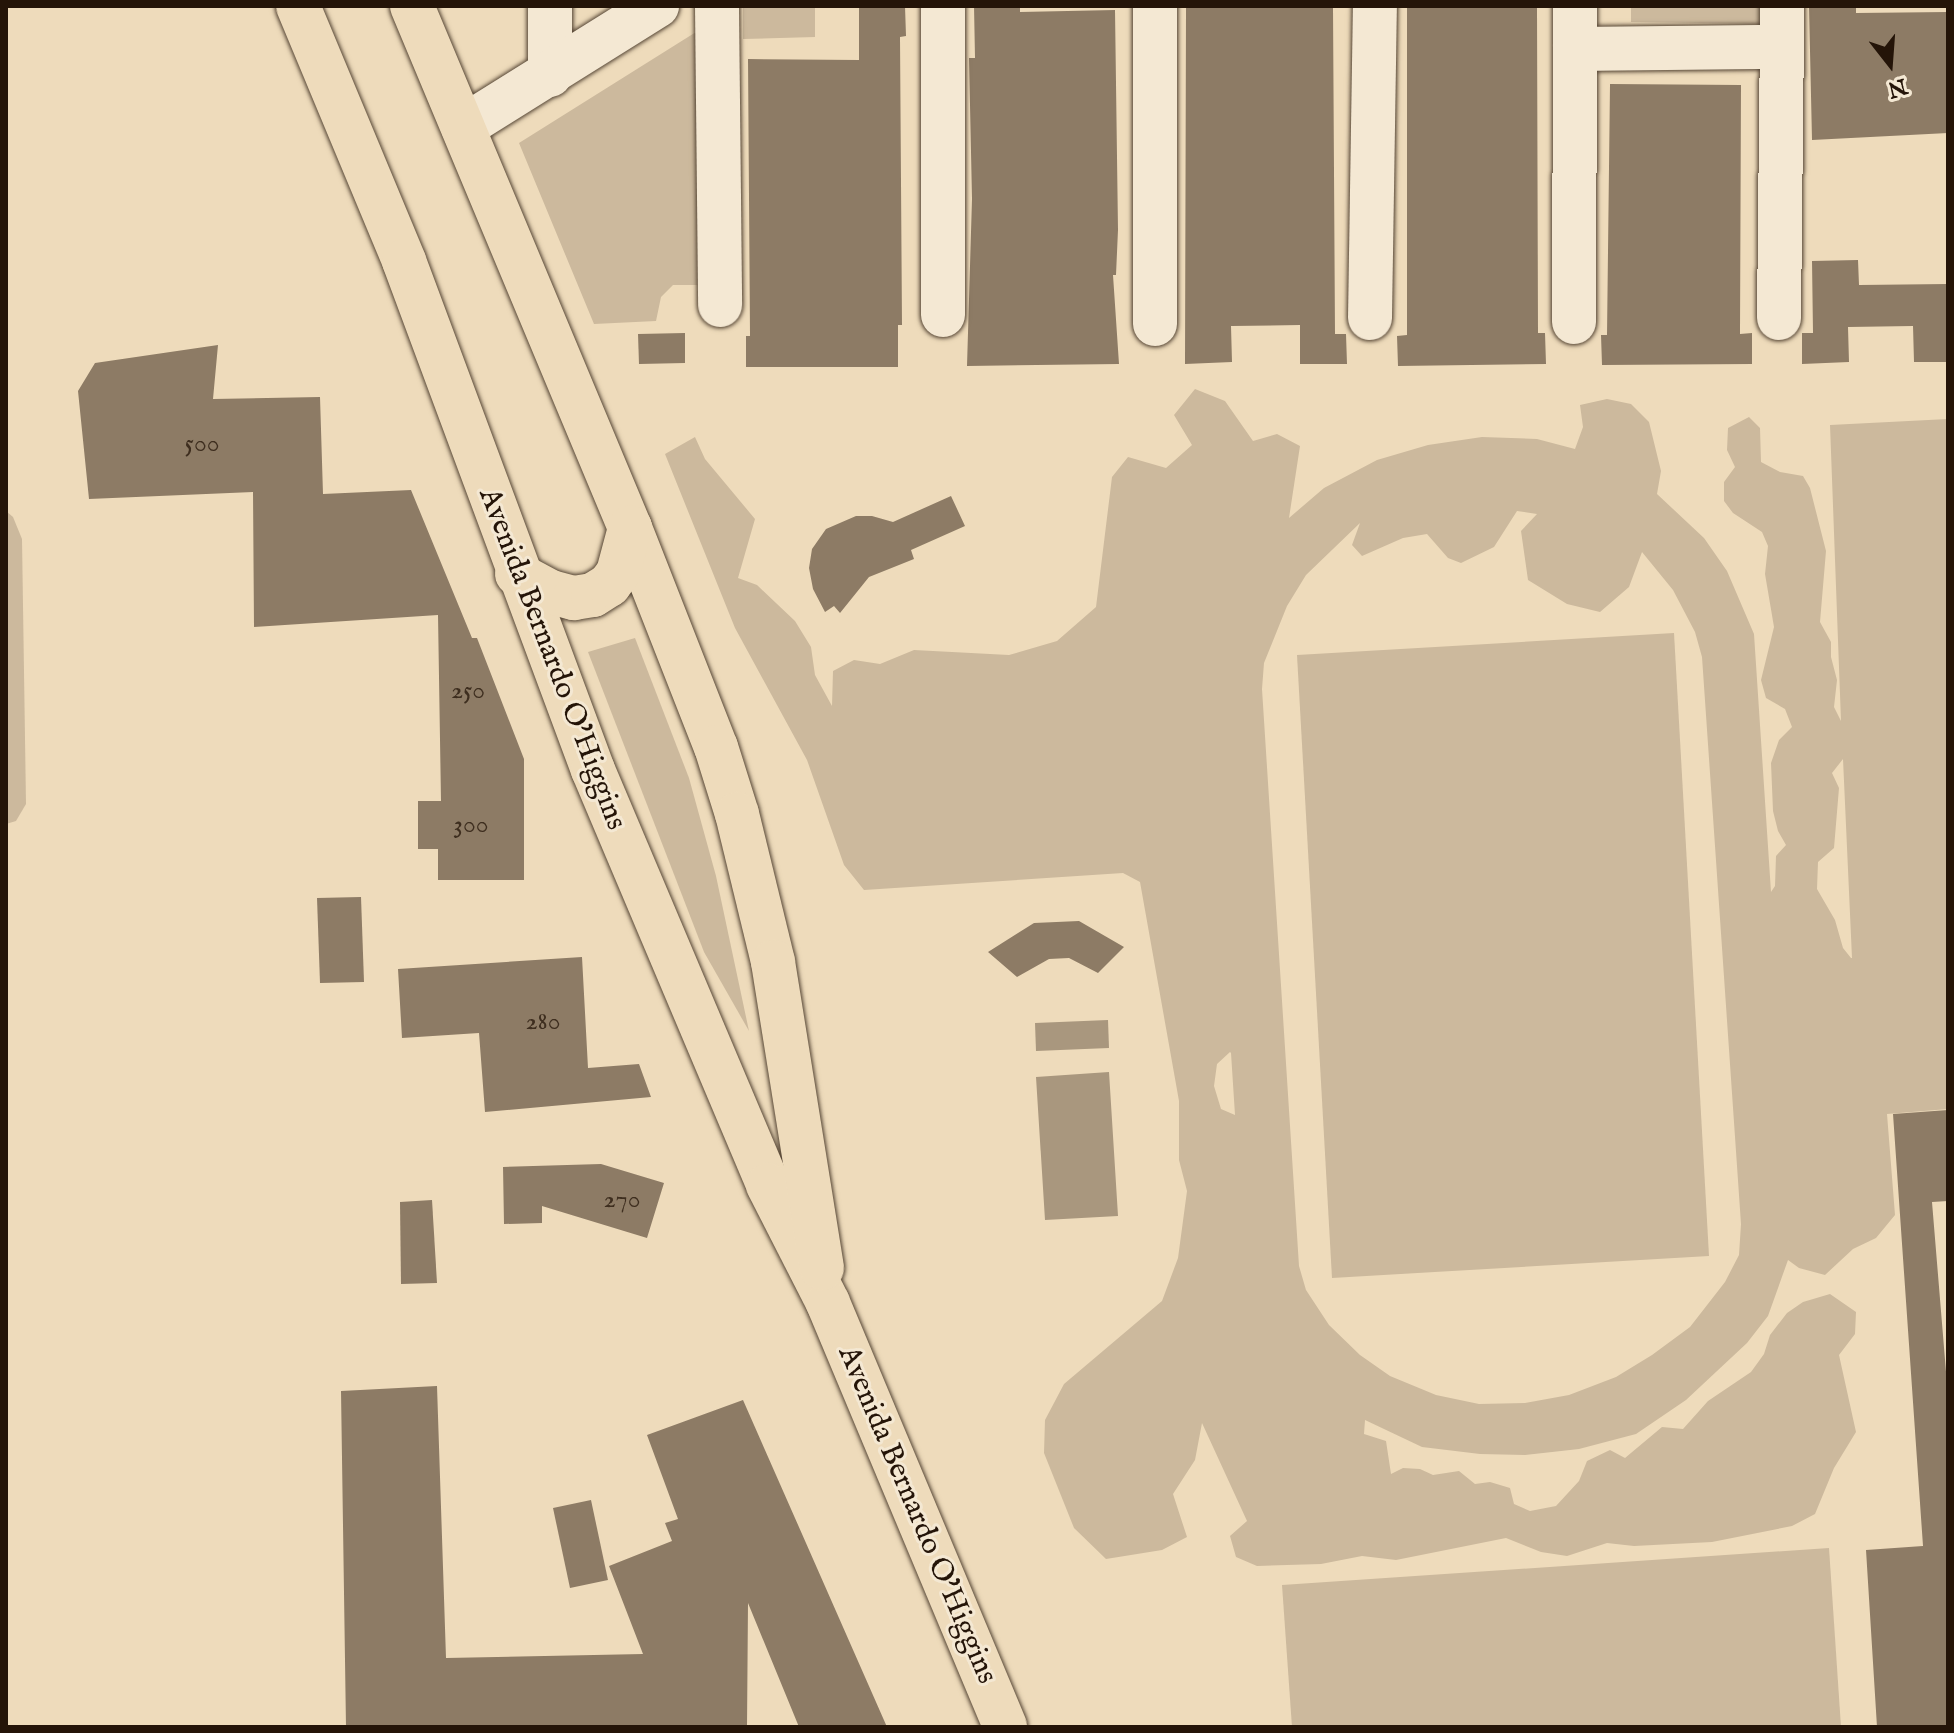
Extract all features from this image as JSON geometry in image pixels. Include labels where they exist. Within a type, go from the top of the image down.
[{"type":"main road","name":"Avenida Bernardo O'Higgins","points":[[298,6],[404,261],[517,574],[593,770],[768,1185],[828,1303],[1005,1727]]},
{"type":"main road","name":"Avenida Bernardo O'Higgins","points":[[412,6],[630,528],[716,747],[757,888],[773,962],[828,1303]]},
{"type":"main road","points":[[517,574],[551,592],[574,598],[593,595],[609,585],[618,573],[630,528]]},
{"type":"street","points":[[550,6],[550,75]]},
{"type":"street","points":[[463,127],[657,6]]},
{"type":"street","points":[[717,6],[720,305]]},
{"type":"street","points":[[943,6],[943,315]]},
{"type":"street","points":[[1155,6],[1155,324]]},
{"type":"street","points":[[1370,318],[1375,6]]},
{"type":"street","points":[[1574,322],[1575,6]]},
{"type":"street","points":[[1575,49],[1782,27],[1779,318]]},
{"type":"shaded area","points":[[743,6],[815,6],[815,37],[743,39]]},
{"type":"shaded area","points":[[1631,6],[1768,6],[1768,24],[1631,22]]},
{"type":"shaded area","points":[[704,27],[702,285],[673,285],[661,297],[656,321],[594,324],[519,143]]},
{"type":"shaded area","points":[[1195,389],[1225,401],[1253,441],[1277,434],[1300,446],[1289,518],[1324,488],[1377,460],[1428,445],[1482,437],[1537,439],[1575,449],[1583,427],[1580,405],[1607,399],[1631,404],[1649,422],[1661,471],[1657,494],[1704,538],[1727,571],[1754,634],[1771,892],[1775,886],[1776,856],[1786,845],[1778,831],[1773,811],[1771,763],[1779,740],[1792,727],[1785,709],[1766,698],[1761,680],[1774,627],[1765,574],[1768,546],[1762,532],[1733,513],[1724,501],[1724,482],[1735,467],[1727,450],[1728,428],[1749,417],[1760,428],[1761,462],[1780,472],[1803,476],[1810,488],[1826,551],[1820,622],[1831,642],[1837,680],[1834,707],[1841,721],[1830,425],[1948,419],[1948,1109],[1887,1114],[1895,1215],[1876,1238],[1853,1249],[1825,1275],[1799,1268],[1788,1260],[1768,1316],[1747,1343],[1686,1400],[1636,1434],[1579,1449],[1525,1455],[1480,1454],[1422,1447],[1365,1420],[1364,1434],[1386,1441],[1391,1474],[1403,1468],[1420,1469],[1433,1475],[1459,1471],[1475,1484],[1490,1482],[1510,1488],[1514,1504],[1530,1511],[1556,1506],[1579,1481],[1587,1461],[1610,1450],[1625,1458],[1662,1427],[1683,1429],[1708,1401],[1751,1372],[1764,1354],[1770,1335],[1787,1313],[1803,1302],[1830,1294],[1856,1312],[1855,1334],[1839,1355],[1856,1432],[1834,1468],[1815,1514],[1792,1526],[1712,1542],[1634,1546],[1607,1543],[1567,1556],[1541,1552],[1506,1538],[1396,1560],[1362,1556],[1321,1564],[1257,1566],[1236,1557],[1230,1536],[1247,1521],[1202,1423],[1195,1460],[1173,1494],[1187,1537],[1162,1550],[1106,1559],[1074,1528],[1044,1453],[1045,1420],[1064,1384],[1162,1301],[1178,1258],[1187,1191],[1179,1160],[1179,1101],[1140,882],[1123,873],[864,890],[844,865],[807,760],[735,628],[665,454],[695,437],[705,459],[755,519],[738,578],[757,585],[795,621],[811,647],[815,675],[832,706],[833,671],[854,660],[880,664],[914,650],[1009,655],[1057,641],[1096,607],[1112,477],[1128,457],[1166,468],[1192,445],[1174,415]],"holes":[[[1517,511],[1537,514],[1521,531],[1528,580],[1567,604],[1600,612],[1629,587],[1642,552],[1673,590],[1695,632],[1702,657],[1741,1224],[1739,1255],[1725,1282],[1690,1327],[1652,1355],[1616,1377],[1569,1395],[1525,1403],[1479,1404],[1436,1395],[1390,1376],[1360,1355],[1329,1325],[1306,1290],[1299,1266],[1262,689],[1264,663],[1287,606],[1306,575],[1360,523],[1352,545],[1362,556],[1403,538],[1427,534],[1448,558],[1461,563],[1494,547]],[[1843,759],[1852,958],[1843,948],[1835,920],[1817,889],[1818,862],[1834,848],[1839,788],[1832,773]],[[1231,1053],[1235,1115],[1221,1109],[1214,1086],[1217,1064]]]},
{"type":"shaded area","points":[[6,511],[13,517],[22,539],[26,804],[16,821],[6,824]]},
{"type":"shaded area","points":[[1674,633],[1709,1256],[1332,1278],[1297,655]]},
{"type":"shaded area","points":[[635,638],[689,778],[716,876],[749,1031],[704,952],[588,652]]},
{"type":"shaded area","points":[[1108,1020],[1109,1048],[1036,1051],[1035,1023]]},
{"type":"shaded area","points":[[1109,1072],[1118,1216],[1045,1220],[1036,1077]]},
{"type":"shaded area","points":[[1829,1548],[1841,1727],[1292,1727],[1282,1585]]},
{"type":"building","points":[[905,6],[906,36],[900,37],[902,325],[898,325],[898,367],[746,367],[746,336],[750,336],[748,59],[859,60],[859,7]]},
{"type":"building","points":[[974,6],[1020,6],[1020,12],[1115,10],[1118,230],[1116,275],[1113,275],[1119,364],[967,366],[972,199],[969,58],[975,58]]},
{"type":"building","points":[[1407,6],[1537,6],[1538,333],[1545,333],[1546,364],[1398,366],[1397,336],[1407,335]]},
{"type":"building","points":[[1809,6],[1856,6],[1856,13],[1948,12],[1948,133],[1812,140]]},
{"type":"building","points":[[1186,7],[1333,7],[1335,334],[1346,334],[1347,364],[1300,364],[1300,325],[1231,326],[1232,362],[1185,364]]},
{"type":"building","points":[[1610,84],[1741,85],[1740,334],[1752,333],[1752,364],[1602,365],[1601,335],[1607,335]]},
{"type":"building","points":[[1858,260],[1859,285],[1948,284],[1948,362],[1914,362],[1913,326],[1848,327],[1849,362],[1802,364],[1802,333],[1813,333],[1812,261]]},
{"type":"building","points":[[685,333],[685,363],[639,364],[638,334]]},
{"type":"building","points":[[218,345],[213,399],[320,397],[323,494],[411,490],[472,638],[477,638],[524,759],[524,880],[438,880],[438,849],[418,849],[418,801],[441,801],[438,615],[254,627],[253,492],[89,499],[78,391],[95,363]]},
{"type":"building","points":[[951,496],[965,526],[911,550],[914,559],[869,577],[840,613],[834,606],[825,612],[813,589],[809,568],[812,549],[826,529],[856,516],[872,516],[893,522]]},
{"type":"building","points":[[361,897],[364,982],[320,983],[317,898]]},
{"type":"building","points":[[1079,921],[1124,947],[1098,973],[1069,958],[1049,959],[1017,977],[988,952],[1034,923]]},
{"type":"building","points":[[582,957],[588,1068],[639,1064],[651,1097],[485,1112],[479,1033],[402,1038],[398,969]]},
{"type":"building","points":[[1948,1110],[1948,1201],[1932,1202],[1948,1396],[1948,1727],[1877,1727],[1866,1550],[1923,1546],[1893,1114]]},
{"type":"building","points":[[601,1164],[664,1183],[647,1238],[542,1206],[542,1223],[504,1224],[503,1167]]},
{"type":"building","points":[[432,1200],[437,1283],[401,1284],[400,1202]]},
{"type":"building","points":[[437,1386],[446,1658],[643,1654],[609,1566],[672,1541],[665,1523],[678,1519],[647,1435],[743,1400],[887,1727],[799,1727],[748,1603],[747,1727],[346,1727],[341,1391]]},
{"type":"building","points":[[591,1500],[608,1580],[570,1588],[553,1508]]}]
